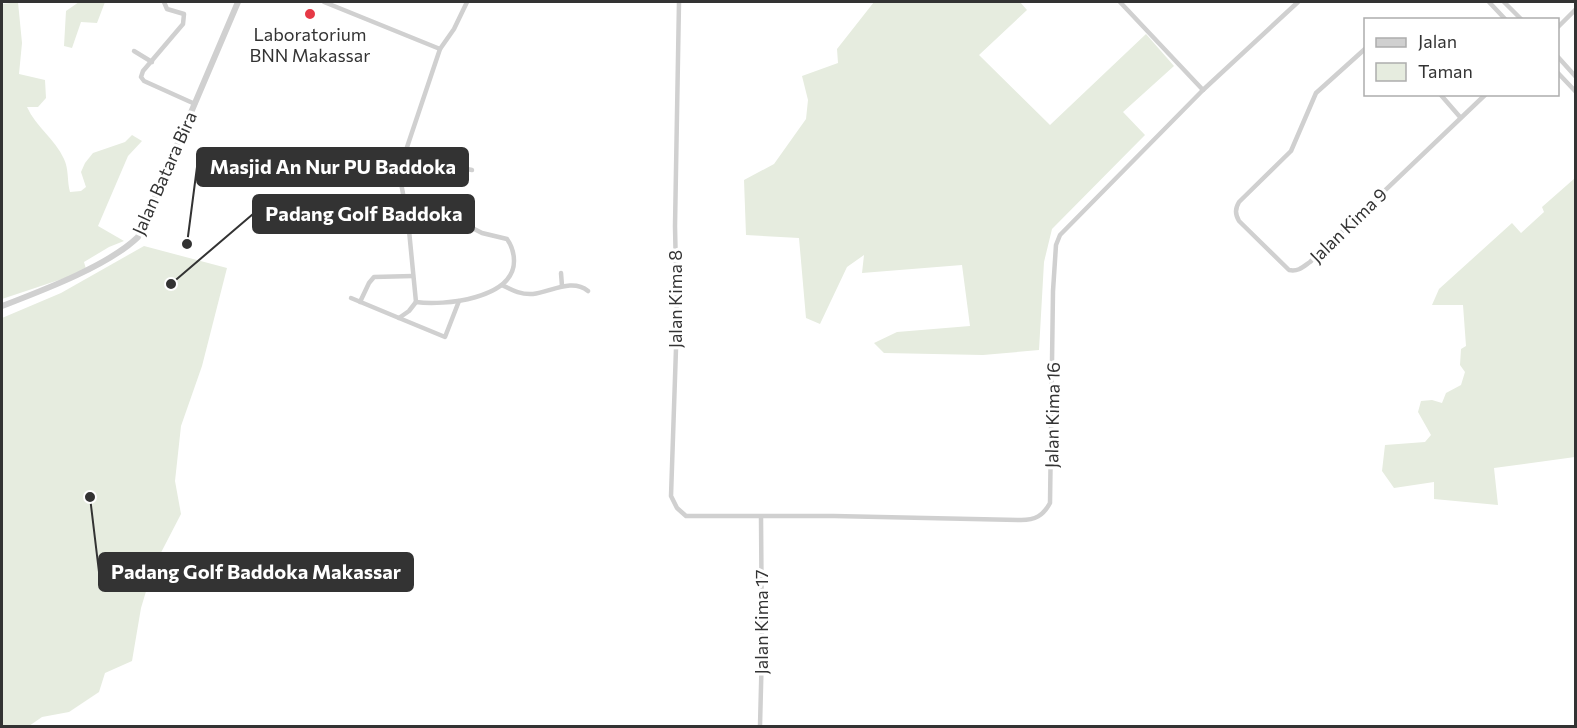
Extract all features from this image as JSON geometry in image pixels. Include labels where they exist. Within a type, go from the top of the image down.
[{"type":"street","points":[[164,2],[166,8],[183,13],[185,16],[183,24],[141,74],[142,79],[195,104]]},
{"type":"street","name":"Jalan Batara Bira","points":[[2,306],[60,282],[102,261],[131,244],[138,237],[238,2]]},
{"type":"street","points":[[324,2],[440,49]]},
{"type":"street","points":[[399,318],[416,302],[408,220],[401,183],[403,160],[440,49],[454,29],[467,2]]},
{"type":"street","name":"Jalan Kima 8","points":[[679,2],[675,226],[677,319],[671,496],[677,508],[686,516],[761,517]]},
{"type":"street","points":[[1120,2],[1203,90]]},
{"type":"street","name":"Jalan Kima 16","points":[[761,517],[834,516],[1031,520],[1045,512],[1050,503],[1053,291],[1057,240],[1203,90],[1298,2]]},
{"type":"street","points":[[1489,2],[1504,18]]},
{"type":"street","points":[[1504,2],[1520,18]]},
{"type":"street","points":[[1559,25],[1575,9]]},
{"type":"street","name":"Jalan Kima 9","points":[[1364,49],[1316,93],[1291,151],[1236,207],[1236,216],[1239,221],[1289,270],[1302,268],[1310,262],[1484,96]]},
{"type":"street","points":[[134,51],[152,62]]},
{"type":"street","points":[[1559,59],[1575,77]]},
{"type":"street","points":[[1559,75],[1575,92]]},
{"type":"street","points":[[1442,96],[1461,117]]},
{"type":"street","points":[[403,160],[451,175],[456,174],[462,168],[472,170]]},
{"type":"street","points":[[408,220],[447,215],[482,233],[507,239],[512,245],[513,270],[502,285],[490,292],[459,301],[438,304],[416,302]]},
{"type":"street","points":[[561,273],[562,286]]},
{"type":"street","points":[[360,302],[374,277],[413,276]]},
{"type":"street","points":[[502,285],[518,292],[534,294],[562,286],[582,287],[588,291]]},
{"type":"street","points":[[351,298],[446,337],[459,301]]},
{"type":"street","name":"Jalan Kima 17","points":[[760,726],[761,517]]},
{"type":"green space","points":[[18,2],[22,43],[19,74],[45,80],[46,98],[38,107],[27,107],[64,159],[70,192],[81,191],[86,187],[81,172],[93,153],[125,142],[132,135],[142,141],[128,156],[98,226],[124,241],[84,262],[86,269],[77,274],[2,299],[2,4]]},
{"type":"green space","points":[[79,2],[105,2],[97,23],[81,22],[72,48],[64,46],[66,11]]},
{"type":"green space","points":[[874,2],[1020,2],[1027,10],[979,55],[1050,125],[1146,34],[1174,66],[1123,112],[1145,135],[1052,229],[1044,262],[1039,350],[983,355],[884,353],[874,343],[897,332],[970,326],[962,265],[862,273],[864,255],[847,267],[820,324],[806,318],[799,238],[746,235],[744,180],[774,164],[806,119],[808,100],[802,76],[838,63],[837,49]]},
{"type":"green space","points":[[1575,178],[1575,457],[1494,468],[1498,505],[1434,499],[1434,482],[1394,488],[1382,471],[1385,445],[1425,442],[1431,435],[1418,412],[1421,401],[1432,400],[1442,403],[1446,393],[1461,385],[1465,372],[1460,365],[1461,349],[1466,346],[1463,305],[1432,305],[1439,289],[1512,223],[1521,233],[1544,212],[1542,207]]},
{"type":"green space","points":[[144,246],[227,268],[202,366],[181,426],[175,481],[181,514],[153,568],[141,608],[132,661],[105,673],[99,692],[69,712],[42,717],[29,726],[2,726],[2,318],[61,293]]},
{"type":"place","name":"Laboratorium BNN Makassar","points":[[310,14]]},
{"type":"place","name":"Masjid An Nur PU Baddoka","points":[[187,244]]},
{"type":"place","name":"Padang Golf Baddoka","points":[[171,284]]},
{"type":"place","name":"Padang Golf Baddoka Makassar","points":[[90,497]]}]
